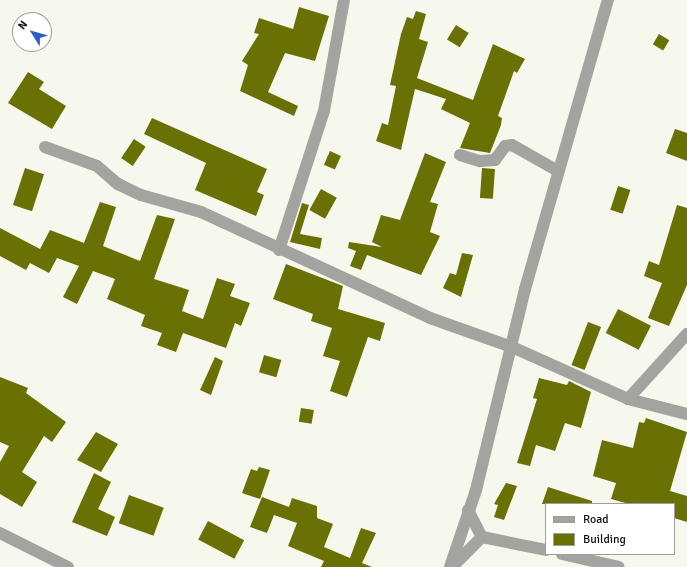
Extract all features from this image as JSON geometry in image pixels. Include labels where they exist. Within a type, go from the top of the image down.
[{"type":"street","points":[[279,250],[324,111],[344,0]]},
{"type":"street","points":[[451,567],[468,510],[558,171],[587,82],[608,0]]},
{"type":"street","points":[[460,155],[480,161],[495,160],[505,146],[512,145],[558,171]]},
{"type":"street","points":[[44,146],[97,166],[118,184],[141,195],[201,212],[279,250],[430,318],[512,347],[628,399],[687,414]]},
{"type":"street","points":[[628,399],[687,334]]},
{"type":"street","points":[[468,510],[482,536],[545,550]]},
{"type":"street","points":[[0,533],[68,567]]},
{"type":"street","points":[[451,567],[482,536]]},
{"type":"street","points":[[566,555],[619,567]]},
{"type":"building","points":[[299,7],[329,16],[315,61],[285,53],[268,92],[298,106],[294,116],[240,91],[248,65],[242,61],[259,34],[254,33],[259,18],[293,29]]},
{"type":"building","points":[[416,11],[426,14],[419,39],[428,42],[417,78],[473,100],[493,44],[525,59],[517,73],[514,71],[498,116],[502,118],[501,125],[490,153],[460,148],[470,123],[441,109],[446,99],[415,89],[401,150],[376,141],[382,123],[388,125],[396,86],[390,85],[401,34],[407,17],[413,19]]},
{"type":"building","points":[[456,25],[469,33],[460,47],[447,39]]},
{"type":"building","points":[[659,34],[669,40],[663,50],[653,44]]},
{"type":"building","points":[[28,72],[44,82],[39,89],[66,106],[52,129],[8,103]]},
{"type":"building","points":[[152,118],[267,169],[257,192],[264,195],[256,216],[195,190],[206,163],[144,134]]},
{"type":"building","points":[[675,129],[687,133],[687,161],[666,153]]},
{"type":"building","points":[[134,139],[146,147],[133,166],[121,158]]},
{"type":"building","points":[[330,151],[341,156],[335,170],[324,165]]},
{"type":"building","points":[[425,153],[446,162],[430,202],[438,204],[430,232],[440,236],[421,275],[367,255],[361,270],[350,266],[356,251],[348,248],[349,242],[382,247],[372,242],[381,215],[400,220]]},
{"type":"building","points":[[25,168],[44,174],[32,211],[13,205]]},
{"type":"building","points":[[482,168],[495,169],[493,199],[480,198]]},
{"type":"building","points":[[618,186],[630,190],[623,214],[610,210]]},
{"type":"building","points":[[321,189],[337,198],[325,219],[309,210]]},
{"type":"building","points":[[100,202],[116,207],[103,246],[140,261],[157,215],[175,219],[154,279],[189,290],[182,311],[203,319],[217,278],[235,284],[230,296],[250,303],[241,326],[235,323],[226,348],[183,333],[176,352],[157,345],[162,333],[141,326],[145,315],[107,299],[115,279],[93,271],[77,304],[63,297],[79,266],[57,258],[49,273],[30,263],[26,270],[0,256],[0,228],[40,249],[50,230],[84,243]]},
{"type":"building","points":[[302,203],[309,205],[300,234],[322,238],[320,249],[290,242]]},
{"type":"building","points":[[677,205],[687,208],[687,285],[669,326],[648,318],[662,283],[644,276],[649,261],[659,265]]},
{"type":"building","points":[[462,253],[473,255],[461,297],[443,288],[450,273],[456,275]]},
{"type":"building","points":[[286,264],[343,286],[338,309],[385,323],[380,341],[368,337],[347,397],[330,391],[340,361],[323,356],[332,328],[311,321],[313,314],[273,299]]},
{"type":"building","points":[[618,309],[651,326],[639,350],[606,333]]},
{"type":"building","points":[[588,322],[601,327],[585,370],[572,365]]},
{"type":"building","points":[[264,355],[281,360],[276,377],[259,372]]},
{"type":"building","points":[[215,357],[223,361],[211,395],[200,390]]},
{"type":"building","points":[[0,377],[28,388],[26,393],[66,422],[52,442],[44,436],[22,472],[37,482],[22,507],[0,494],[0,462],[9,446],[0,442]]},
{"type":"building","points":[[539,378],[567,385],[569,381],[591,392],[581,428],[565,423],[555,451],[536,445],[530,466],[517,463],[537,399],[533,398]]},
{"type":"building","points":[[301,408],[314,410],[312,424],[299,422]]},
{"type":"building","points":[[646,418],[687,432],[670,491],[687,496],[687,522],[675,518],[675,503],[625,503],[611,499],[616,483],[593,476],[602,440],[633,448],[639,422],[644,423]]},
{"type":"building","points":[[96,432],[118,444],[101,472],[77,460]]},
{"type":"building","points":[[259,467],[270,470],[260,499],[242,493],[251,469],[257,471]]},
{"type":"building","points":[[94,473],[111,482],[98,509],[115,517],[107,536],[72,522]]},
{"type":"building","points":[[506,483],[517,486],[504,520],[494,517],[498,505],[494,504]]},
{"type":"building","points":[[548,487],[592,501],[592,503],[542,504]]},
{"type":"building","points":[[129,495],[164,508],[154,536],[119,523]]},
{"type":"building","points":[[262,497],[289,507],[292,498],[317,506],[317,518],[333,524],[324,547],[350,558],[361,528],[376,533],[362,563],[372,567],[321,567],[324,561],[288,546],[297,523],[274,515],[267,533],[250,527]]},
{"type":"building","points":[[208,521],[244,540],[234,559],[198,540]]}]
